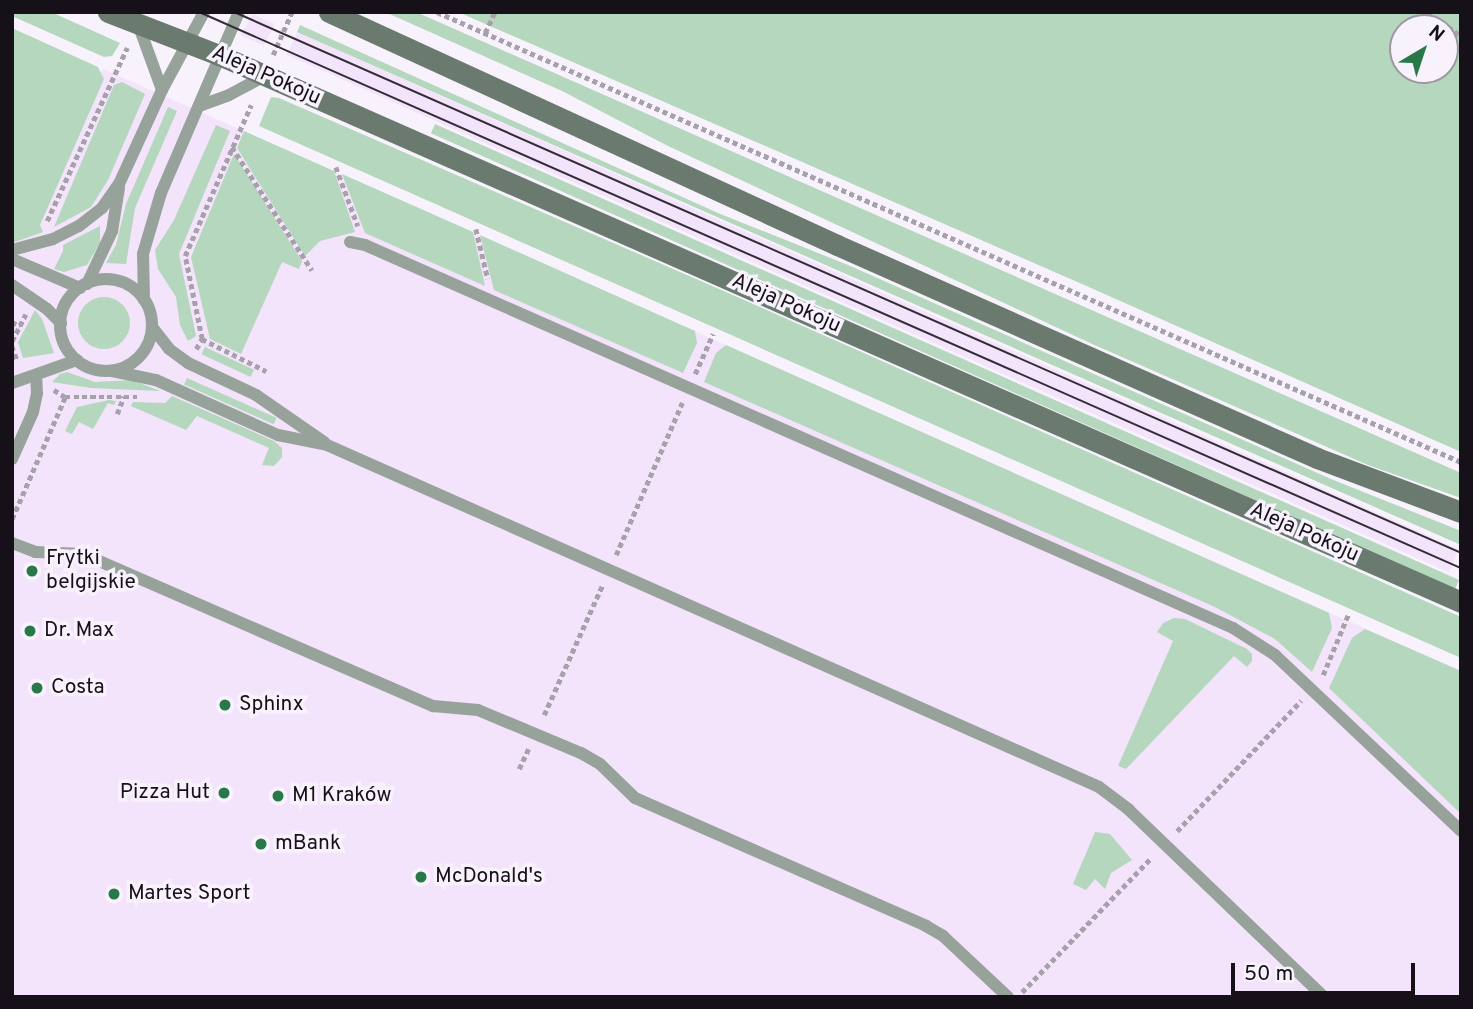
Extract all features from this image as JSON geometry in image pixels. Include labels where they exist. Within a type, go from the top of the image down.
[{"type":"main road","name":"Aleja Pokoju","points":[[108,12],[219,55],[263,78],[1461,602]]},
{"type":"main road","points":[[329,12],[780,219],[1304,453],[1369,480],[1461,512]]},
{"type":"lane","points":[[12,250],[26,248],[79,226],[102,208],[119,184],[163,90],[204,12]]},
{"type":"lane","points":[[239,12],[161,192],[143,254],[144,300],[152,327],[169,349],[188,363],[256,395],[327,444],[1099,786],[1129,810],[1324,997]]},
{"type":"lane","points":[[138,24],[163,90]]},
{"type":"lane","points":[[199,106],[263,78]]},
{"type":"lane","points":[[119,184],[112,231],[84,286],[66,303],[61,323],[64,343],[76,360],[95,370],[156,380],[278,435],[327,444]]},
{"type":"lane","points":[[350,242],[365,245],[1233,628],[1275,655],[1461,831]]},
{"type":"lane","points":[[12,258],[84,286],[118,281],[133,288],[144,300]]},
{"type":"lane","points":[[12,285],[47,309],[61,323]]},
{"type":"lane","points":[[113,371],[133,363],[142,354],[152,327]]},
{"type":"lane","points":[[12,383],[76,360]]},
{"type":"lane","points":[[12,459],[33,412],[37,393],[36,376]]},
{"type":"lane","points":[[12,543],[35,552],[83,554],[433,706],[478,710],[581,753],[600,764],[635,798],[926,926],[943,936],[1015,995]]},
{"type":"path","points":[[195,349],[202,339],[186,256],[292,12]]},
{"type":"path","points":[[438,12],[1461,462]]},
{"type":"path","points":[[485,33],[495,12]]},
{"type":"path","points":[[1427,12],[1461,36]]},
{"type":"path","points":[[48,229],[46,225],[128,46]]},
{"type":"path","points":[[232,146],[312,270]]},
{"type":"path","points":[[336,167],[365,245]]},
{"type":"path","points":[[476,229],[494,302]]},
{"type":"path","points":[[18,360],[12,344],[30,305]]},
{"type":"path","points":[[12,322],[20,326]]},
{"type":"path","points":[[693,377],[713,334]]},
{"type":"path","points":[[202,339],[266,371]]},
{"type":"path","points":[[50,387],[65,397],[150,397]]},
{"type":"path","points":[[117,414],[124,396]]},
{"type":"path","points":[[12,519],[65,397]]},
{"type":"path","points":[[615,558],[684,399]]},
{"type":"path","points":[[544,715],[605,580]]},
{"type":"path","points":[[1321,680],[1349,615]]},
{"type":"path","points":[[1173,835],[1304,697]]},
{"type":"path","points":[[519,769],[530,747]]},
{"type":"path","points":[[1015,995],[1155,854]]},
{"type":"shaded area","points":[[253,14],[275,24],[264,46],[240,35]]},
{"type":"shaded area","points":[[297,32],[1459,549],[1449,572],[287,55]]},
{"type":"shaded area","name":"M1 Kraków","points":[[103,69],[1461,671],[1461,997],[12,997],[12,231],[27,231]]},
{"type":"green space","points":[[12,12],[51,12],[120,43],[112,56],[104,57],[12,16]]},
{"type":"green space","points":[[385,12],[416,12],[1461,473],[1461,498],[1368,465],[1090,343],[668,146],[562,91]]},
{"type":"green space","points":[[458,12],[1461,12],[1461,452],[1082,284]]},
{"type":"green space","points":[[300,25],[718,213],[848,265],[1331,479],[1461,531],[1461,545],[297,32]]},
{"type":"green space","points":[[12,28],[98,67],[104,79],[40,225],[43,232],[12,243]]},
{"type":"green space","points":[[122,82],[145,94],[108,180],[91,207],[54,227],[114,85]]},
{"type":"green space","points":[[271,97],[279,98],[710,285],[1461,617],[1461,658],[259,126]]},
{"type":"green space","points":[[168,107],[177,111],[135,208],[126,264],[106,263],[116,245],[126,204]]},
{"type":"green space","points":[[435,124],[1459,580],[1455,589],[431,133]]},
{"type":"green space","points":[[216,125],[230,131],[179,254],[196,336],[188,341],[180,325],[176,297],[158,269],[155,250],[174,220]]},
{"type":"green space","points":[[244,131],[334,171],[355,232],[320,241],[305,256],[237,148]]},
{"type":"green space","points":[[234,154],[302,261],[299,269],[282,262],[241,354],[210,339],[191,257]]},
{"type":"green space","points":[[342,174],[473,232],[485,286],[365,233]]},
{"type":"green space","points":[[100,226],[100,243],[87,265],[64,272],[54,269],[63,251],[63,245]]},
{"type":"green space","points":[[480,235],[695,331],[697,343],[683,373],[494,290]]},
{"type":"green space","points":[[104,297],[123,304],[130,323],[123,342],[104,349],[85,342],[78,323],[85,304]]},
{"type":"green space","points":[[35,310],[42,319],[54,353],[23,358],[18,342]]},
{"type":"green space","points":[[726,345],[1329,613],[1332,628],[1312,672],[1275,639],[1215,607],[704,382],[716,353]]},
{"type":"green space","points":[[205,347],[254,370],[251,377],[202,354]]},
{"type":"green space","points":[[67,372],[95,382],[132,380],[160,391],[91,388],[52,382],[60,374]]},
{"type":"green space","points":[[187,378],[277,418],[274,424],[184,384]]},
{"type":"green space","points":[[172,396],[274,441],[282,448],[282,457],[274,466],[262,465],[269,448],[197,416],[186,430],[131,406],[133,402],[165,403]]},
{"type":"green space","points":[[116,401],[114,405],[108,403],[93,429],[79,422],[72,434],[65,431],[77,407]]},
{"type":"green space","points":[[1174,618],[1185,619],[1247,649],[1252,654],[1252,661],[1247,667],[1234,656],[1126,769],[1118,766],[1173,641],[1157,632],[1163,623]]},
{"type":"green space","points":[[1365,629],[1461,671],[1461,814],[1329,688],[1352,638]]},
{"type":"green space","points":[[1095,832],[1110,834],[1132,860],[1111,873],[1105,889],[1095,879],[1086,890],[1073,884]]},
{"type":"tram line","points":[[199,12],[1461,568]]},
{"type":"tram line","points":[[234,12],[1461,553]]},
{"type":"place","name":"Frytki belgijskie","points":[[32,571]]},
{"type":"place","name":"Dr. Max","points":[[30,631]]},
{"type":"place","name":"Costa","points":[[37,688]]},
{"type":"place","name":"Sphinx","points":[[225,705]]},
{"type":"place","name":"Pizza Hut","points":[[224,793]]},
{"type":"place","name":"M1 Kraków","points":[[278,796]]},
{"type":"place","name":"mBank","points":[[261,844]]},
{"type":"place","name":"McDonald's","points":[[421,877]]},
{"type":"place","name":"Martes Sport","points":[[114,894]]}]
